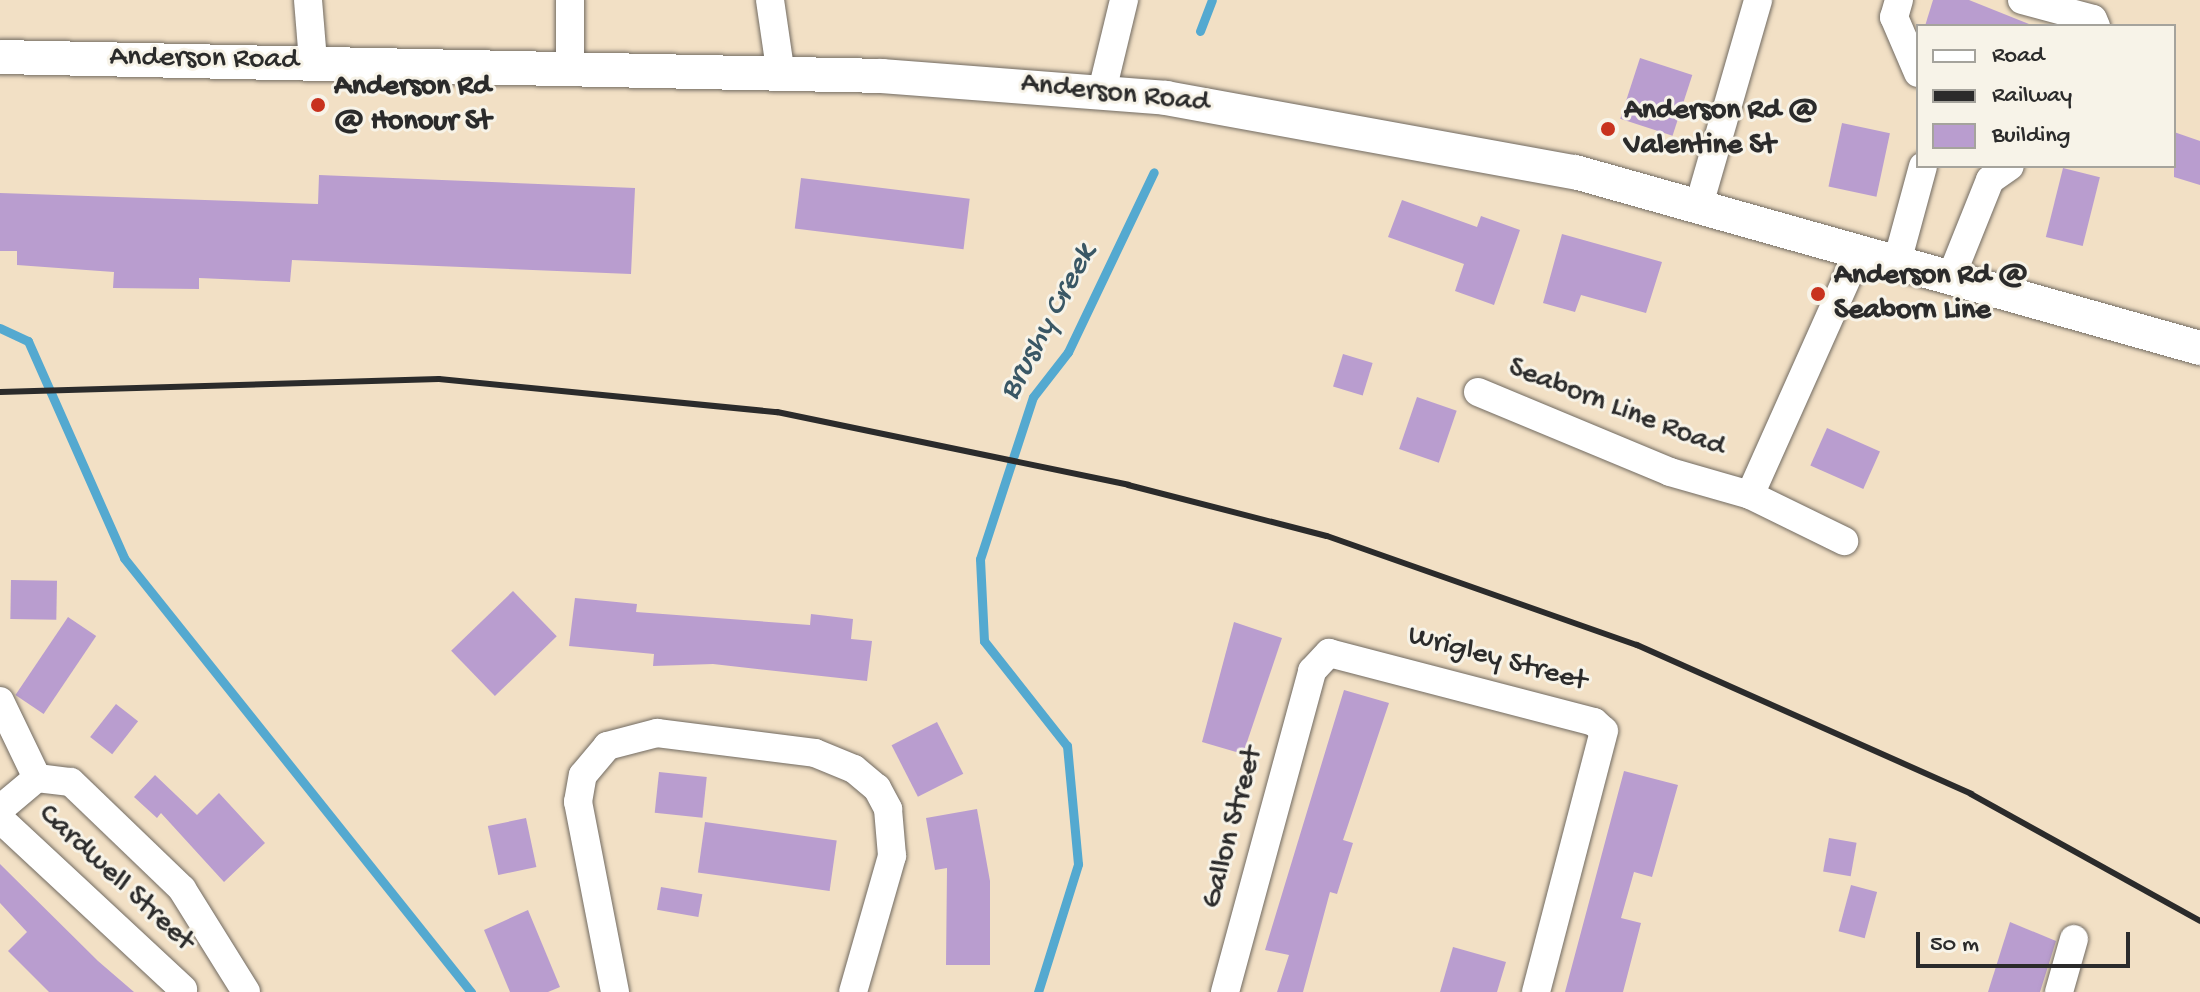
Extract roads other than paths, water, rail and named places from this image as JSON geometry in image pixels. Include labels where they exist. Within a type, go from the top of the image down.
[{"type":"main road","name":"Anderson Road","points":[[0,57],[313,61],[781,75],[1102,91],[1283,114],[1699,205],[2200,348]]},
{"type":"street","points":[[308,0],[313,61]]},
{"type":"street","points":[[570,0],[570,69]]},
{"type":"street","points":[[770,0],[781,75]]},
{"type":"street","points":[[1102,91],[1124,0]]},
{"type":"street","points":[[1699,205],[1758,0]]},
{"type":"street","points":[[1899,0],[1894,17],[1916,68]]},
{"type":"street","points":[[2022,0],[2093,19],[2095,24]]},
{"type":"street","points":[[1897,262],[1922,168]]},
{"type":"street","points":[[1951,277],[1990,180],[2002,168]]},
{"type":"street","name":"Seaborn Line Road","points":[[1478,392],[1670,472],[1750,495],[1859,251]]},
{"type":"street","points":[[1750,495],[1844,541]]},
{"type":"street","name":"Wrigley Street","points":[[1309,682],[1318,659],[1342,653],[1594,722],[1604,731],[1606,744],[1536,992]]},
{"type":"street","name":"Gallon Street","points":[[1225,992],[1309,682]]},
{"type":"street","points":[[0,701],[37,778]]},
{"type":"street","points":[[615,992],[578,802],[583,775],[607,746],[657,733],[815,753],[854,769],[877,788],[888,809],[892,856],[853,992]]},
{"type":"street","points":[[0,809],[37,778],[71,782],[148,850],[211,929],[246,992]]},
{"type":"street","name":"Cardwell Street","points":[[0,819],[183,989]]},
{"type":"street","points":[[2059,992],[2074,939]]},
{"type":"waterway","name":"Brushy Creek","points":[[1200,31],[1212,0]]},
{"type":"waterway","name":"Brushy Creek","points":[[1038,992],[1078,864],[1067,746],[984,641],[980,559],[1033,397],[1068,352],[1154,172]]},
{"type":"waterway","points":[[0,328],[28,341],[124,558],[471,992]]},
{"type":"railway","points":[[0,392],[439,379],[777,412],[1128,485],[1327,536],[1637,645],[1971,794],[2200,921]]},
{"type":"place","name":"Anderson Rd @ Honour St","points":[[318,105]]},
{"type":"place","name":"Anderson Rd @ Valentine St","points":[[1608,129]]},
{"type":"place","name":"Anderson Rd @ Seaborn Line","points":[[1818,294]]}]
